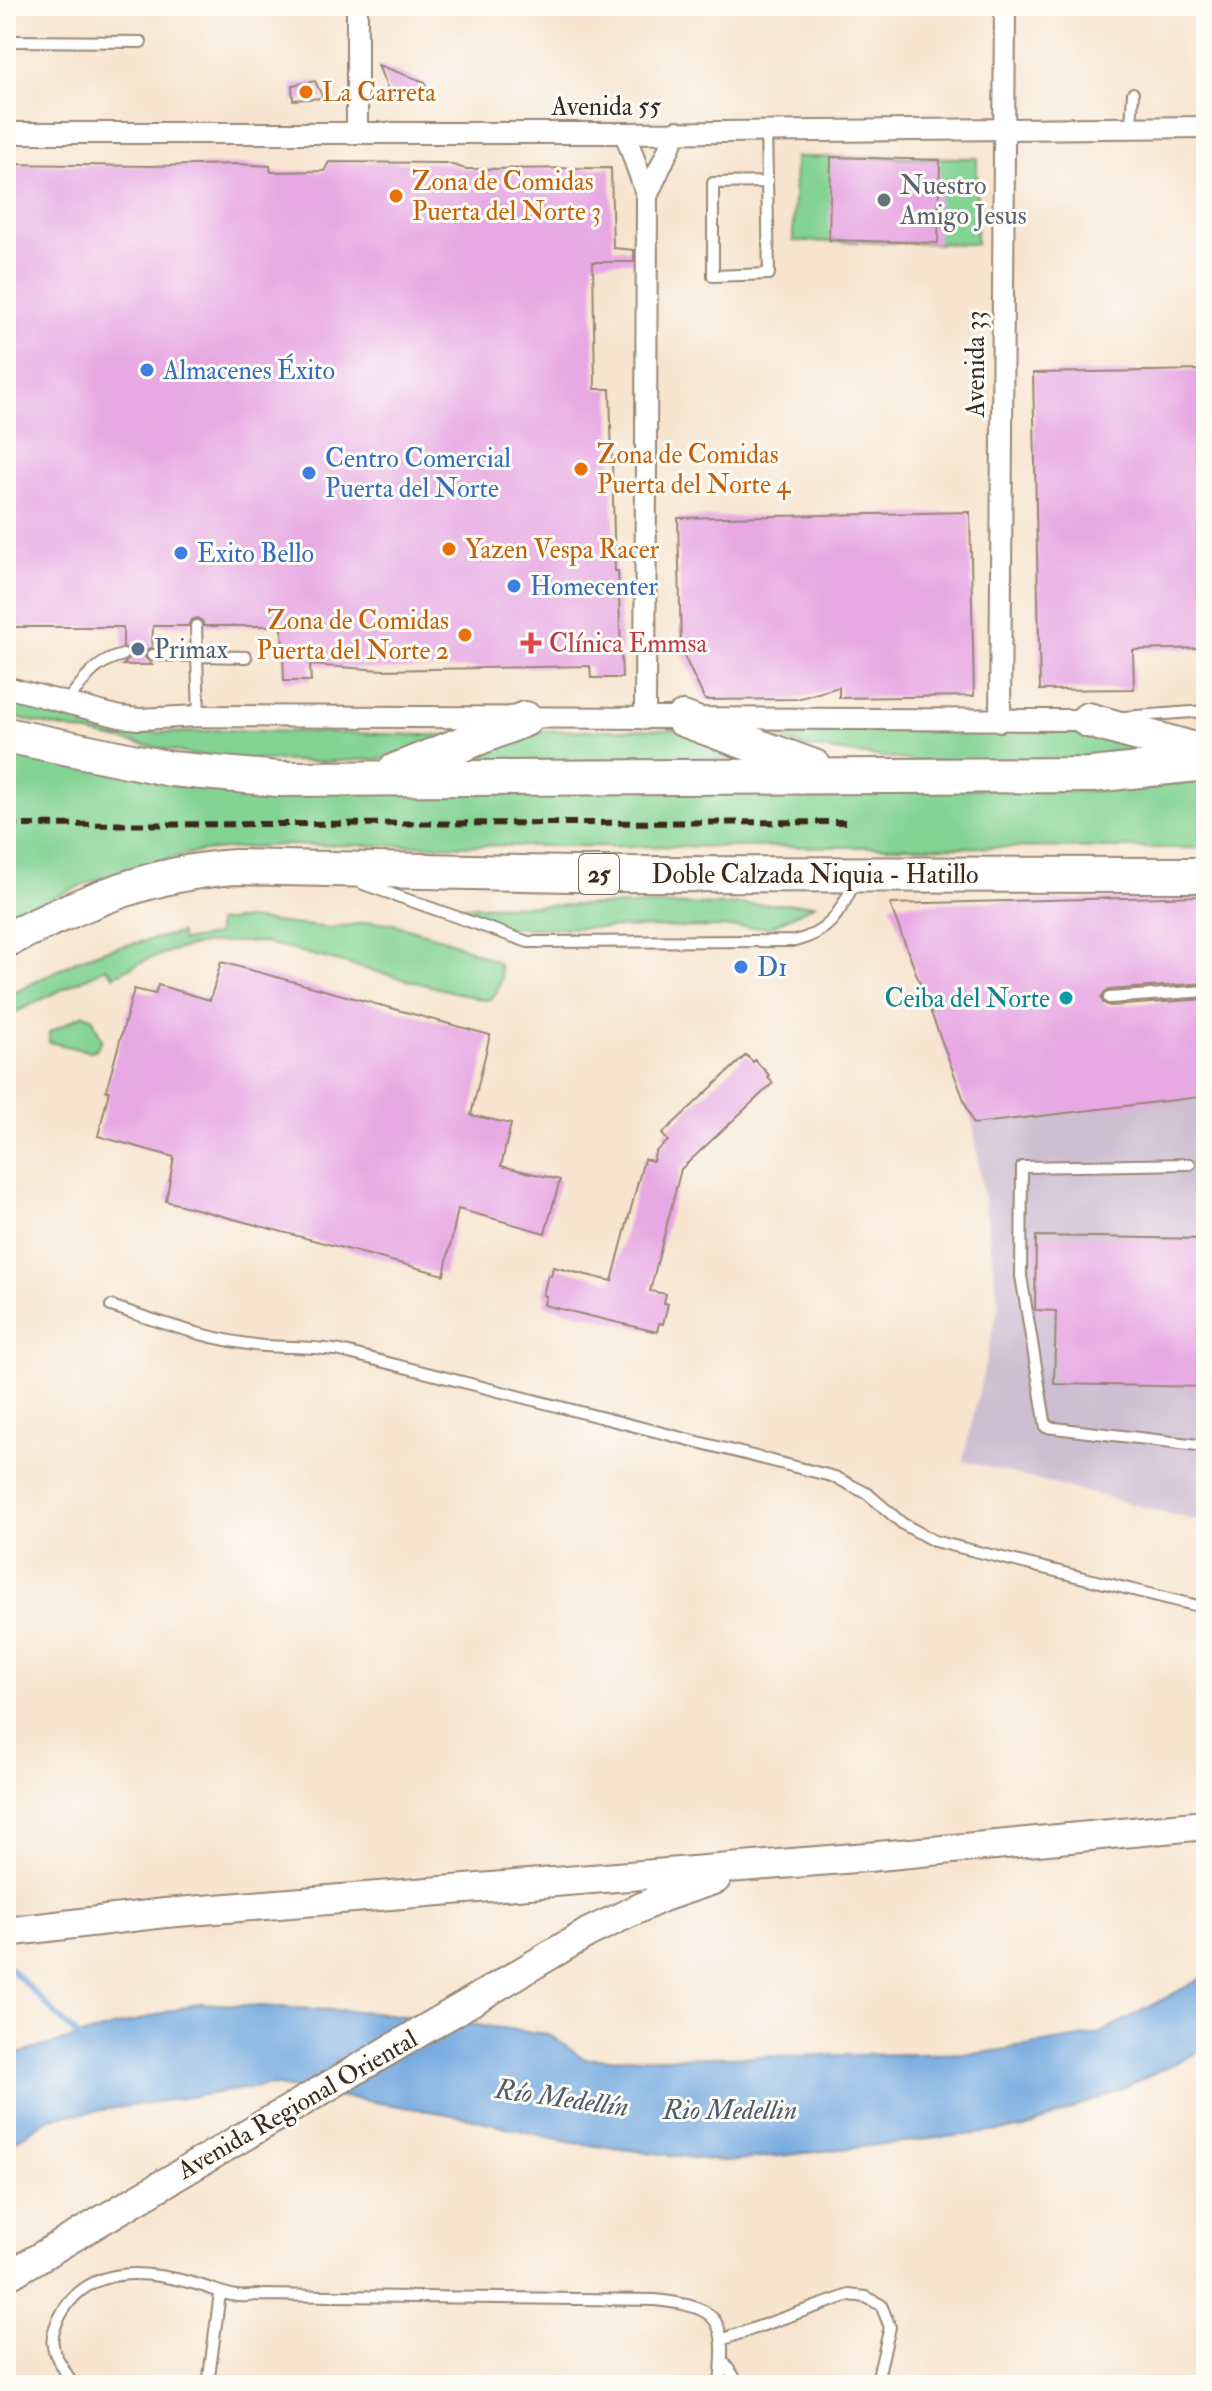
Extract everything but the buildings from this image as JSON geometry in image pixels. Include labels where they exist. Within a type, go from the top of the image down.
[{"type":"highway","points":[[378,778],[525,719]]},
{"type":"highway","points":[[683,719],[833,774]]},
{"type":"highway","points":[[1088,720],[1206,753]]},
{"type":"highway","points":[[6,735],[171,769],[278,779],[1092,775],[1206,763]]},
{"type":"highway","name":"Doble Calzada Niquia - Hatillo","points":[[6,940],[122,888],[208,869],[571,874],[1206,875]]},
{"type":"main road","points":[[11,1931],[276,1903],[1070,1839],[1206,1825]]},
{"type":"main road","name":"Avenida Regional Oriental","points":[[6,2277],[589,1932],[663,1897],[755,1865]]},
{"type":"street","points":[[357,6],[357,132]]},
{"type":"street","name":"Avenida 33","points":[[1000,721],[1005,6]]},
{"type":"street","name":"Avenida 55","points":[[6,133],[625,133],[1206,127]]},
{"type":"street","points":[[647,196],[677,131]]},
{"type":"street","points":[[625,133],[647,196],[645,719]]},
{"type":"street","points":[[6,687],[120,717],[139,719],[199,716],[1088,720]]},
{"type":"lane","points":[[6,41],[141,42]]},
{"type":"lane","points":[[1131,126],[1133,93]]},
{"type":"lane","points":[[766,130],[769,274],[713,276],[713,183],[767,182]]},
{"type":"lane","points":[[196,626],[199,716]]},
{"type":"lane","points":[[66,702],[94,667],[123,655]]},
{"type":"lane","points":[[152,655],[246,657]]},
{"type":"lane","points":[[1088,720],[1206,711]]},
{"type":"lane","points":[[307,869],[389,891],[528,942],[795,941],[825,930],[841,909],[860,873]]},
{"type":"lane","points":[[1109,998],[1206,991]]},
{"type":"lane","points":[[1190,1164],[1022,1167],[1021,1276],[1046,1427],[1206,1446]]},
{"type":"lane","points":[[111,1306],[199,1334],[263,1346],[316,1346],[345,1352],[835,1477],[868,1494],[903,1524],[934,1541],[1206,1608]]},
{"type":"lane","points":[[69,2378],[52,2349],[54,2328],[72,2298],[86,2285],[122,2274],[160,2276],[241,2298],[256,2295],[655,2300],[680,2303],[706,2312],[717,2323],[724,2339],[720,2385]]},
{"type":"lane","points":[[208,2385],[220,2293]]},
{"type":"lane","points":[[724,2339],[849,2295],[866,2297],[881,2305],[890,2327],[876,2385]]},
{"type":"lane","points":[[722,2360],[740,2385]]},
{"type":"shaded area","points":[[1206,1092],[1206,1523],[963,1461],[999,1304],[973,1124],[1200,1097]]},
{"type":"green space","points":[[795,157],[977,158],[976,244],[793,241]]},
{"type":"green space","points":[[6,692],[84,720],[135,731],[465,736],[415,757],[323,762],[234,759],[193,755],[6,716]]},
{"type":"green space","points":[[689,729],[757,758],[476,761],[525,731]]},
{"type":"green space","points":[[754,730],[1071,732],[1173,754],[1105,761],[914,761],[804,747]]},
{"type":"green space","points":[[6,749],[111,773],[1089,791],[1206,781],[1206,848],[278,845],[198,852],[148,864],[75,888],[6,921]]},
{"type":"green space","points":[[816,904],[770,927],[506,928],[458,906]]},
{"type":"green space","points":[[246,919],[329,928],[371,922],[390,923],[444,939],[497,962],[501,971],[500,981],[491,999],[484,1000],[267,943],[226,942],[170,951],[114,976],[106,968],[6,1017],[6,997],[78,960],[105,950],[180,933],[182,941],[217,935],[217,922]]},
{"type":"green space","points":[[84,1014],[92,1017],[102,1040],[95,1050],[49,1042],[49,1032]]},
{"type":"water","name":"Rio Medellin","points":[[1206,1976],[1206,2048],[1121,2089],[1026,2128],[727,2162],[573,2143],[465,2117],[271,2085],[49,2118],[6,2148],[6,2057],[199,2003],[373,2012],[548,2034],[585,2059],[982,2053],[1099,2034]]},
{"type":"waterway","points":[[6,1964],[82,2041]]},
{"type":"railway","points":[[6,825],[845,822]]},
{"type":"place","name":"La Carreta","points":[[306,92]]},
{"type":"place","name":"Zona de Comidas Puerta del Norte 3","points":[[396,196]]},
{"type":"place","name":"Nuestro Amigo Jesus","points":[[884,200]]},
{"type":"place","name":"Almacenes Éxito","points":[[147,370]]},
{"type":"place","name":"Zona de Comidas Puerta del Norte 4","points":[[581,469]]},
{"type":"place","name":"Centro Comercial Puerta del Norte","points":[[309,473]]},
{"type":"place","name":"Yazen Vespa Racer","points":[[449,549]]},
{"type":"place","name":"Exito Bello","points":[[181,553]]},
{"type":"place","name":"Homecenter","points":[[514,586]]},
{"type":"place","name":"Zona de Comidas Puerta del Norte 2","points":[[465,635]]},
{"type":"place","name":"Clínica Emmsa","points":[[531,643]]},
{"type":"place","name":"Primax","points":[[138,649]]},
{"type":"place","name":"D1","points":[[741,967]]},
{"type":"place","name":"Ceiba del Norte","points":[[1066,998]]},
{"type":"water label","name":"Río Medellín","points":[[562,2097]]}]
